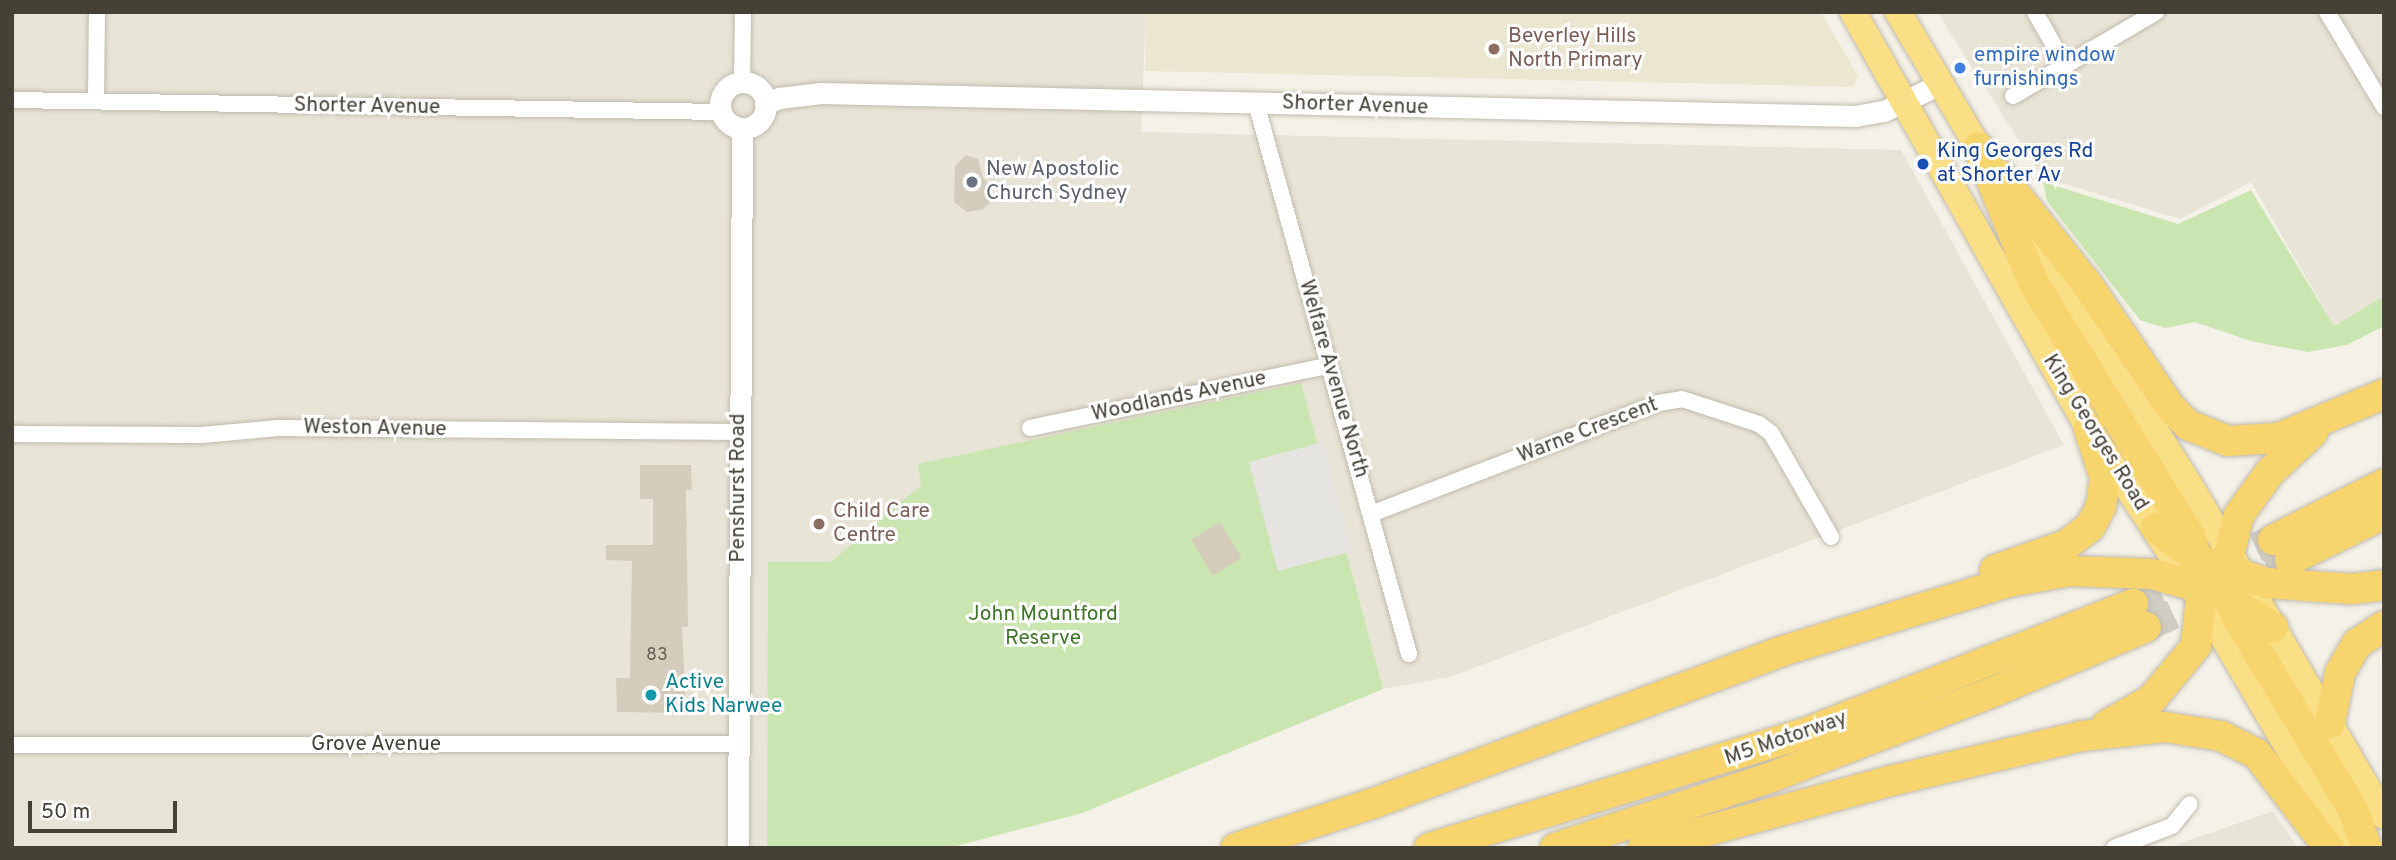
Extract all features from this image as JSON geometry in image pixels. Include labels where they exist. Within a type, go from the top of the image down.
[{"type":"highway","name":"King Georges Road","points":[[1853,12],[2089,429],[2156,528]]},
{"type":"highway","points":[[1898,12],[1978,147],[2087,284],[2170,407],[2188,425],[2228,440],[2251,442],[2278,438],[2330,419],[2384,394]]},
{"type":"highway","points":[[1978,147],[2034,282],[2216,579],[2353,810],[2368,848]]},
{"type":"highway","points":[[2082,736],[2151,700],[2176,675],[2196,646],[2239,514],[2270,472],[2330,419]]},
{"type":"highway","points":[[1236,848],[1374,803],[2066,545],[2090,527],[2101,506],[2105,478],[2089,429]]},
{"type":"highway","points":[[2384,484],[2281,550],[2384,514]]},
{"type":"highway","points":[[2156,528],[2273,627],[2384,816]]},
{"type":"highway","points":[[1779,652],[2008,582],[2070,570],[2142,572],[2307,587],[2384,585]]},
{"type":"highway","points":[[2216,579],[2347,848]]},
{"type":"highway","name":"M5 Motorway","points":[[1429,848],[1803,734],[2140,615],[1993,692],[1794,769],[1555,848]]},
{"type":"highway","points":[[2330,723],[2340,673],[2357,644],[2384,626]]},
{"type":"highway","points":[[1643,848],[1890,781],[2082,736],[2165,727],[2221,736],[2257,754],[2329,848]]},
{"type":"street","points":[[96,101],[97,12]]},
{"type":"street","points":[[742,82],[743,12]]},
{"type":"street","points":[[2035,12],[2065,65]]},
{"type":"street","points":[[2013,96],[2156,12]]},
{"type":"street","points":[[2327,12],[2384,107]]},
{"type":"street","points":[[742,82],[757,87],[765,104],[761,120],[742,128],[729,124],[721,112],[724,92],[742,82]]},
{"type":"street","name":"Shorter Avenue","points":[[765,104],[779,98],[821,93],[1855,116],[1904,102],[1940,84]]},
{"type":"street","name":"Shorter Avenue","points":[[12,100],[721,112]]},
{"type":"street","name":"Welfare Avenue North","points":[[1256,103],[1409,654]]},
{"type":"street","name":"Penshurst Road","points":[[738,848],[742,128]]},
{"type":"street","name":"Woodlands Avenue","points":[[1030,428],[1328,366]]},
{"type":"street","name":"Warne Crescent","points":[[1371,514],[1658,403],[1682,399],[1759,424],[1771,433],[1831,537]]},
{"type":"street","name":"Weston Avenue","points":[[12,434],[202,435],[278,428],[739,432]]},
{"type":"street","name":"Grove Avenue","points":[[12,745],[739,744]]},
{"type":"street","points":[[2114,848],[2172,826],[2190,804]]},
{"type":"shaded area","points":[[12,12],[1146,12],[1141,132],[1901,150],[2064,445],[1450,677],[1383,689],[1082,813],[948,848],[12,848]]},
{"type":"shaded area","name":"Beverley Hills North Primary","points":[[1146,12],[1821,12],[1858,76],[1853,87],[1145,71]]},
{"type":"shaded area","points":[[1937,12],[2384,12],[2384,296],[2334,326],[2251,182],[2180,219],[2042,177]]},
{"type":"shaded area","points":[[1323,442],[1352,551],[1278,571],[1249,462]]},
{"type":"shaded area","points":[[2273,811],[2298,848],[2167,848]]},
{"type":"green space","points":[[2043,182],[2178,224],[2251,190],[2334,326],[2384,296],[2384,326],[2347,345],[2308,352],[2251,341],[2195,322],[2165,328],[2140,320],[2047,201]]},
{"type":"green space","name":"John Mountford Reserve","points":[[1301,383],[1383,689],[1082,813],[948,848],[767,848],[768,562],[831,562],[921,485],[918,464]]},
{"type":"building","name":"New Apostolic Church Sydney","points":[[966,155],[978,159],[983,178],[991,185],[989,204],[983,209],[967,212],[954,202],[955,166]]},
{"type":"building","points":[[640,465],[691,465],[692,490],[686,490],[688,627],[682,627],[686,713],[617,712],[616,678],[630,678],[632,561],[606,560],[606,545],[653,545],[653,499],[640,499]]},
{"type":"building","points":[[1220,522],[1242,558],[1212,576],[1191,540]]},
{"type":"tunnel","points":[[2133,604],[2273,540]]},
{"type":"tunnel","points":[[2146,627],[2290,560]]},
{"type":"place","name":"Beverley Hills North Primary","points":[[1494,49]]},
{"type":"place","name":"empire window furnishings","points":[[1960,68]]},
{"type":"place","name":"King Georges Rd at Shorter Av","points":[[1923,164]]},
{"type":"place","name":"New Apostolic Church Sydney","points":[[972,182]]},
{"type":"place","name":"Child Care Centre","points":[[819,524]]},
{"type":"place","name":"Active Kids Narwee","points":[[651,695]]}]
